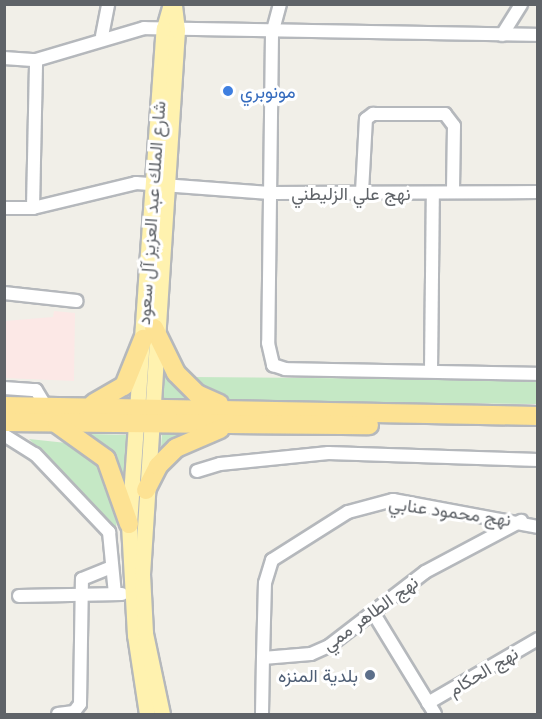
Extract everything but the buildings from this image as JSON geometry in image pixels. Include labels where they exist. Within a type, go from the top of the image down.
[{"type":"highway","points":[[4,422],[88,405],[124,386],[149,334]]},
{"type":"highway","points":[[149,334],[190,387],[233,416],[291,425],[537,428]]},
{"type":"highway","points":[[88,405],[145,415]]},
{"type":"highway","points":[[4,406],[48,413],[145,415],[392,413],[537,416]]},
{"type":"highway","points":[[48,413],[81,436],[106,459],[129,524]]},
{"type":"highway","points":[[146,490],[158,466],[177,448],[233,416]]},
{"type":"main road","name":"شارع الملك عبد العزيز آل سعود","points":[[145,415],[158,187],[173,4]]},
{"type":"main road","points":[[145,415],[145,633],[162,714]]},
{"type":"main road","points":[[145,415],[129,524],[132,593],[147,714]]},
{"type":"street","points":[[102,36],[108,4]]},
{"type":"street","points":[[280,4],[273,34],[268,343],[273,364],[285,369],[537,374]]},
{"type":"street","points":[[502,35],[521,4]]},
{"type":"street","points":[[4,58],[36,60],[102,36],[171,29],[273,34],[537,34]]},
{"type":"street","points":[[33,208],[36,60]]},
{"type":"street","points":[[362,192],[366,119],[373,114],[445,114],[454,126],[453,192]]},
{"type":"street","name":"نهج علي الزليطني","points":[[4,208],[33,208],[117,187],[270,193],[537,192]]},
{"type":"street","points":[[431,372],[433,193]]},
{"type":"street","points":[[4,293],[78,301]]},
{"type":"street","points":[[4,388],[36,390],[48,413]]},
{"type":"street","points":[[4,435],[35,454],[106,528],[112,543],[112,567],[116,594]]},
{"type":"street","points":[[197,471],[231,462],[328,453],[537,460]]},
{"type":"street","name":"نهج محمود عنابي","points":[[263,658],[267,571],[283,551],[348,512],[381,501],[522,521],[537,527]]},
{"type":"street","name":"نهج الطاهر ممي","points":[[263,658],[320,650],[374,614],[425,572],[522,521]]},
{"type":"street","points":[[58,714],[74,712],[80,704],[80,596],[84,576],[112,567]]},
{"type":"street","points":[[19,596],[132,593]]},
{"type":"street","points":[[374,614],[431,709]]},
{"type":"street","name":"نهج الحكام","points":[[431,709],[537,639]]},
{"type":"street","points":[[262,714],[263,658]]},
{"type":"shaded area","points":[[54,311],[75,313],[74,381],[5,378],[5,321],[53,317]]},
{"type":"green space","points":[[163,362],[192,377],[537,380],[537,404],[161,401]]},
{"type":"green space","points":[[89,434],[131,435],[128,485],[114,457]]},
{"type":"green space","points":[[162,434],[193,434],[160,462]]},
{"type":"green space","points":[[29,439],[76,444],[107,471],[118,511],[116,528]]},
{"type":"place","name":"مونوبري","points":[[228,91]]},
{"type":"place","name":"بلدية المنزه","points":[[370,675]]}]
